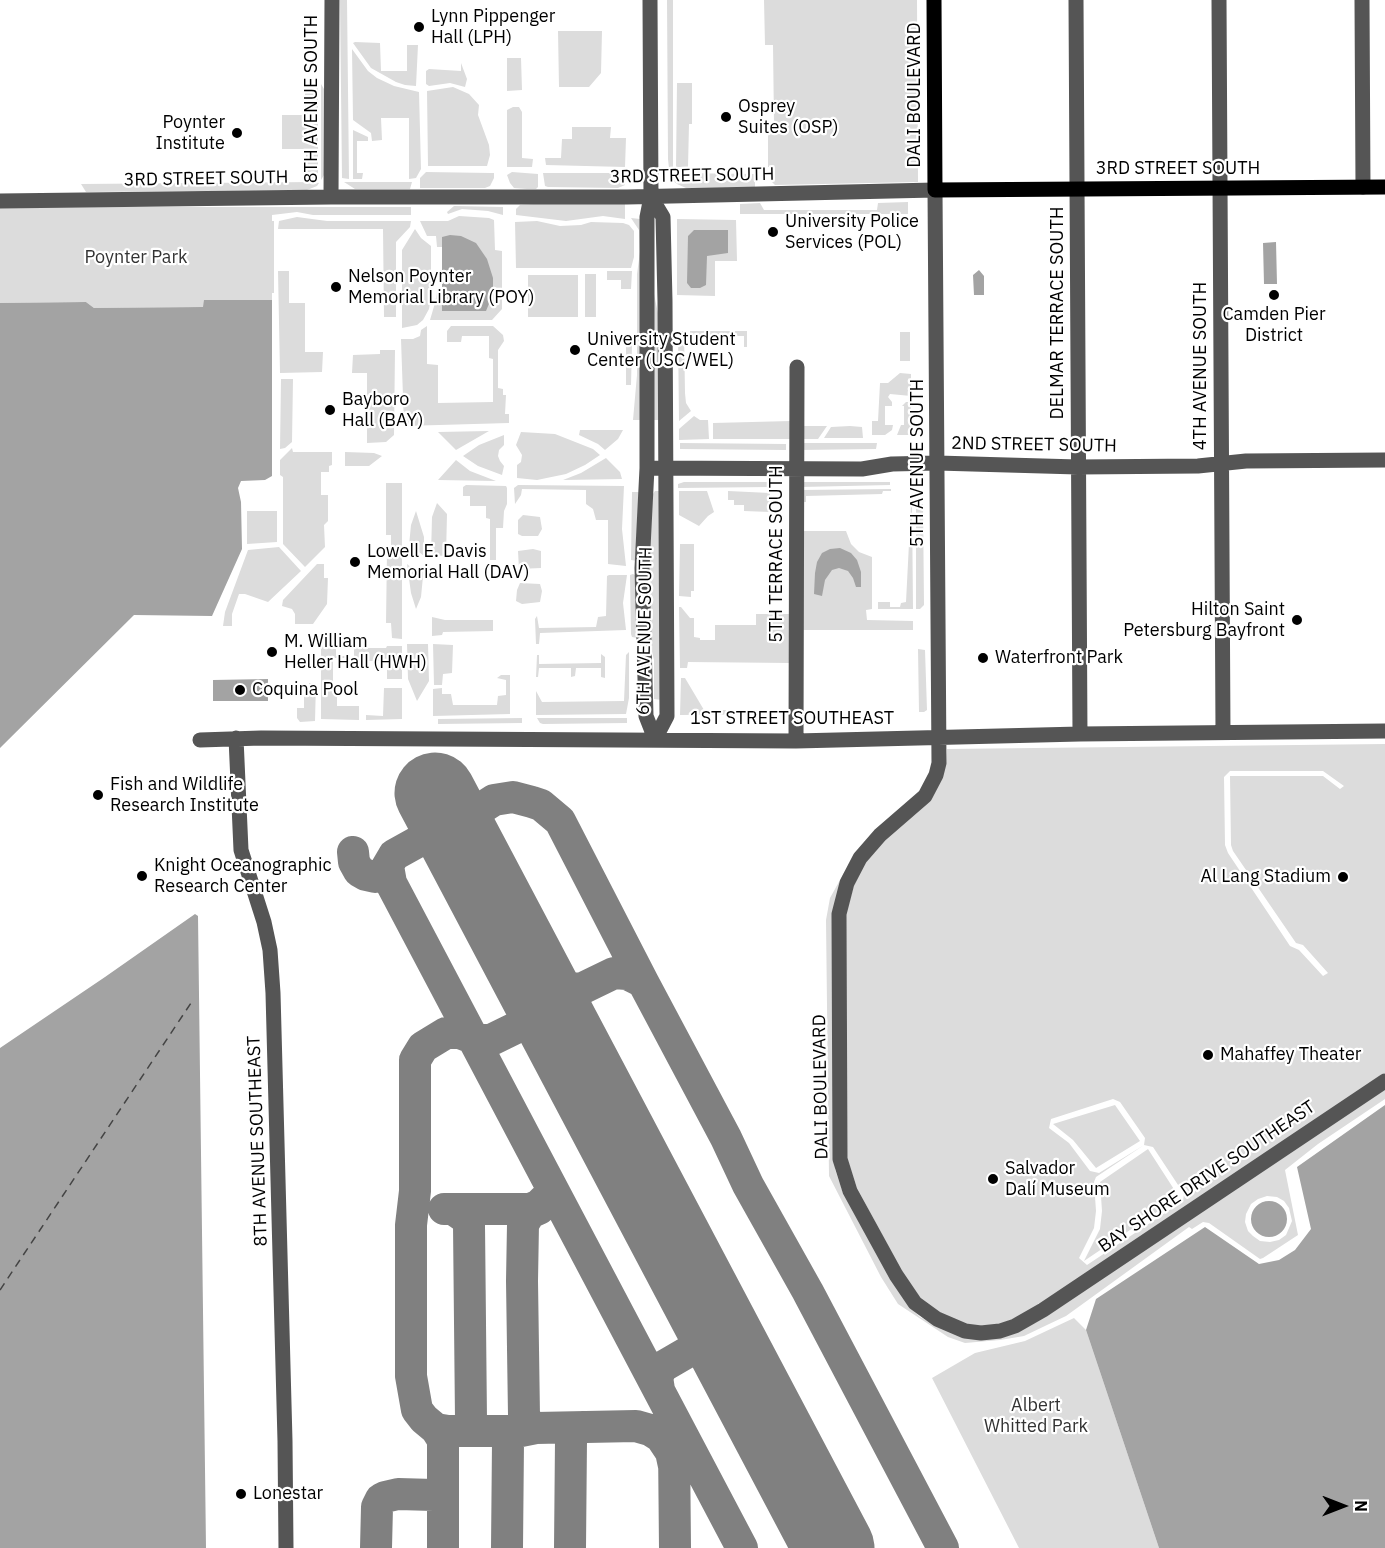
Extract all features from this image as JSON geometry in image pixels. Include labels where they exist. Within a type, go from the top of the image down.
[{"type":"main road","name":"DALI BOULEVARD","points":[[934,0],[935,190]]},
{"type":"main road","name":"3RD STREET SOUTH","points":[[935,190],[1385,187]]},
{"type":"street","name":"8TH AVENUE SOUTH","points":[[332,0],[332,197]]},
{"type":"street","name":"6TH AVENUE SOUTH","points":[[650,0],[651,197],[646,217],[647,468],[642,568],[646,716],[655,739]]},
{"type":"street","name":"DELMAR TERRACE SOUTH","points":[[1076,0],[1080,734]]},
{"type":"street","name":"4TH AVENUE SOUTH","points":[[1219,0],[1223,732]]},
{"type":"street","points":[[1362,0],[1363,187]]},
{"type":"street","name":"3RD STREET SOUTH","points":[[0,201],[332,197],[651,197],[935,190]]},
{"type":"street","name":"5TH AVENUE SOUTH","points":[[935,190],[940,736]]},
{"type":"street","name":"6TH AVENUE SOUTH","points":[[651,197],[663,217],[667,716],[655,739]]},
{"type":"street","name":"5TH TERRACE SOUTH","points":[[796,741],[797,368]]},
{"type":"street","name":"2ND STREET SOUTH","points":[[647,468],[862,469],[892,464],[937,463],[1078,467],[1198,466],[1246,461],[1385,460]]},
{"type":"street","name":"1ST STREET SOUTHEAST","points":[[200,740],[236,738],[796,741],[940,736],[1385,731]]},
{"type":"street","name":"DALI BOULEVARD","points":[[940,736],[939,763],[925,796],[869,846],[853,870],[842,900],[839,914],[838,948],[842,1167],[854,1198],[896,1275],[915,1303],[926,1313],[965,1331],[981,1333],[1000,1331],[1015,1326],[1050,1306]]},
{"type":"street","name":"8TH AVENUE SOUTHEAST","points":[[236,738],[241,850],[264,922],[270,950],[273,993],[285,1441],[285,1548]]},
{"type":"street","name":"BAY SHORE DRIVE SOUTHEAST","points":[[1050,1306],[1385,1081]]},
{"type":"green space","points":[[340,0],[347,0],[349,179],[342,178]]},
{"type":"green space","points":[[667,0],[673,0],[673,168],[669,168],[668,159]]},
{"type":"green space","points":[[764,0],[917,0],[918,182],[775,185],[769,179],[769,171],[775,171],[774,167],[768,167],[768,123],[774,123],[773,45],[765,45]]},
{"type":"green space","points":[[558,31],[602,31],[601,73],[589,87],[559,87]]},
{"type":"green space","points":[[353,43],[380,43],[381,71],[407,71],[407,45],[418,45],[416,86],[396,82],[371,68]]},
{"type":"green space","points":[[352,49],[368,71],[377,78],[394,86],[419,92],[421,169],[416,178],[409,179],[409,118],[381,118],[382,140],[372,141],[371,133],[353,120]]},
{"type":"green space","points":[[507,58],[521,58],[522,90],[507,91]]},
{"type":"green space","points":[[461,63],[467,79],[465,87],[450,83],[429,86],[426,84],[426,71],[429,69],[461,71]]},
{"type":"green space","points":[[305,83],[318,84],[318,179],[306,179],[306,149],[282,149],[282,115],[305,115]]},
{"type":"green space","points":[[677,83],[692,83],[692,124],[689,124],[688,167],[676,167]]},
{"type":"green space","points":[[321,84],[324,89],[324,175],[321,180]]},
{"type":"green space","points":[[453,87],[469,94],[479,105],[478,115],[489,145],[490,155],[487,166],[428,166],[427,91]]},
{"type":"green space","points":[[519,107],[522,112],[522,158],[533,159],[532,167],[507,167],[507,110]]},
{"type":"green space","points":[[572,127],[611,127],[610,138],[626,138],[625,167],[546,165],[545,158],[561,158],[562,139],[572,139]]},
{"type":"green space","points":[[353,130],[368,137],[368,141],[357,141],[357,173],[363,173],[362,179],[353,179]]},
{"type":"green space","points":[[426,172],[494,173],[494,178],[490,186],[485,188],[420,188],[420,178]]},
{"type":"green space","points":[[512,172],[538,174],[538,187],[536,189],[514,188],[507,175]]},
{"type":"green space","points":[[543,173],[625,173],[625,185],[618,188],[548,187],[545,186]]},
{"type":"green space","points":[[670,173],[755,174],[755,188],[686,188],[672,180]]},
{"type":"green space","points":[[344,182],[412,182],[410,189],[355,189]]},
{"type":"green space","points":[[319,183],[317,186],[307,190],[86,192],[81,184]]},
{"type":"green space","points":[[908,202],[908,214],[740,214],[740,204],[760,203],[764,210],[877,210],[878,203]]},
{"type":"green space","points":[[625,204],[625,219],[603,216],[566,221],[516,215],[516,209],[520,205]]},
{"type":"green space","points":[[454,206],[503,207],[503,215],[462,209],[448,214],[447,212]]},
{"type":"green space","name":"Poynter Park","points":[[0,207],[411,207],[411,215],[313,215],[297,212],[272,215],[272,221],[274,221],[274,293],[272,293],[272,300],[204,300],[204,307],[94,308],[86,302],[0,303]]},
{"type":"green space","points":[[459,216],[494,220],[495,250],[502,251],[502,309],[492,320],[430,320],[437,292],[442,291],[442,311],[486,311],[443,237],[442,247],[437,247],[436,236],[427,236],[420,221],[448,221]]},
{"type":"green space","points":[[297,217],[327,221],[411,221],[410,227],[396,242],[396,317],[384,317],[383,229],[278,229],[279,221]]},
{"type":"green space","points":[[631,218],[640,219],[642,420],[633,420],[637,375],[637,274],[640,252],[639,230]]},
{"type":"green space","points":[[677,219],[736,220],[737,261],[715,261],[715,296],[677,295]]},
{"type":"green space","points":[[537,221],[560,226],[591,222],[629,225],[634,231],[634,257],[631,268],[516,268],[515,222]]},
{"type":"green space","points":[[415,229],[431,246],[431,298],[429,309],[423,320],[417,325],[402,328],[402,250]]},
{"type":"green space","points":[[278,271],[289,271],[289,303],[305,303],[305,352],[323,352],[322,372],[280,373]]},
{"type":"green space","points":[[607,271],[632,271],[631,289],[621,289],[621,280],[607,280]]},
{"type":"green space","points":[[585,274],[596,274],[596,317],[585,317]]},
{"type":"green space","points":[[528,275],[578,275],[578,317],[528,317]]},
{"type":"green space","points":[[654,294],[660,323],[660,420],[652,420]]},
{"type":"green space","points":[[427,326],[427,364],[438,365],[438,403],[493,402],[493,359],[489,358],[489,336],[462,336],[461,342],[447,342],[447,331],[451,326],[493,326],[503,335],[504,341],[498,350],[498,388],[503,389],[503,395],[506,395],[505,414],[509,414],[509,423],[404,426],[401,339],[413,339],[420,336],[421,330]]},
{"type":"green space","points":[[678,331],[684,331],[685,393],[686,403],[691,411],[679,421]]},
{"type":"green space","points":[[690,331],[747,331],[747,347],[744,347],[744,336],[690,336]]},
{"type":"green space","points":[[900,332],[910,332],[910,361],[900,361]]},
{"type":"green space","points":[[626,339],[631,339],[632,344],[631,385],[626,385]]},
{"type":"green space","points":[[380,350],[395,350],[394,435],[386,442],[367,443],[367,373],[352,373],[353,355],[380,354]]},
{"type":"green space","points":[[900,373],[911,374],[911,396],[890,394],[888,397],[892,406],[885,406],[885,425],[893,425],[892,430],[885,435],[872,435],[872,421],[878,421],[880,383],[888,383]]},
{"type":"green space","points":[[281,379],[293,379],[292,442],[280,449]]},
{"type":"green space","points":[[906,402],[911,402],[911,435],[897,435],[901,425],[904,425],[904,406],[902,406]]},
{"type":"green space","points":[[694,416],[700,420],[708,420],[709,439],[679,440],[679,429]]},
{"type":"green space","points":[[791,421],[790,439],[713,439],[713,423]]},
{"type":"green space","points":[[802,426],[827,426],[818,439],[801,439]]},
{"type":"green space","points":[[831,427],[862,427],[863,438],[824,438]]},
{"type":"green space","points":[[580,430],[623,430],[618,439],[605,450],[579,435]]},
{"type":"green space","points":[[489,431],[456,450],[438,432]]},
{"type":"green space","points":[[521,432],[555,434],[593,449],[600,455],[566,474],[537,480],[517,478],[517,465],[521,462],[522,455],[516,445]]},
{"type":"green space","points":[[504,435],[504,445],[499,450],[498,456],[504,466],[502,475],[478,466],[463,456],[479,445]]},
{"type":"green space","points":[[680,443],[786,444],[786,450],[680,449]]},
{"type":"green space","points":[[799,443],[877,443],[876,449],[799,450]]},
{"type":"green space","points":[[292,448],[293,452],[332,452],[332,465],[329,466],[329,472],[321,472],[321,495],[328,495],[328,521],[324,525],[325,547],[305,567],[283,544],[283,477],[280,475],[280,460]]},
{"type":"green space","points":[[345,452],[374,453],[382,456],[369,466],[345,466]]},
{"type":"green space","points":[[606,458],[620,472],[622,479],[563,480],[581,473]]},
{"type":"green space","points":[[456,460],[470,471],[496,481],[438,480]]},
{"type":"green space","points":[[684,482],[770,482],[770,487],[678,488],[678,484]]},
{"type":"green space","points":[[804,482],[890,482],[890,485],[801,487]]},
{"type":"green space","points":[[386,483],[402,483],[402,639],[392,638],[391,623],[386,623],[387,550],[391,550],[391,535],[386,535]]},
{"type":"green space","points":[[466,485],[506,486],[507,488],[503,528],[496,528],[496,560],[490,560],[490,519],[486,518],[486,506],[470,506],[470,496],[463,496],[463,487]]},
{"type":"green space","points":[[518,485],[624,486],[622,529],[626,566],[608,564],[608,520],[596,520],[593,509],[586,504],[586,490],[522,489],[515,504],[514,488]]},
{"type":"green space","points":[[891,489],[891,491],[883,491],[882,494],[806,496],[806,502],[801,502],[801,490]]},
{"type":"green space","points":[[655,491],[661,491],[662,700],[654,699],[654,660],[648,634],[648,541]]},
{"type":"green space","points":[[679,491],[707,491],[714,512],[699,526],[679,515]]},
{"type":"green space","points":[[728,491],[770,493],[770,512],[744,511],[744,505],[734,505],[734,500],[728,500]]},
{"type":"green space","points":[[632,492],[642,492],[638,561],[631,560]]},
{"type":"green space","points":[[437,503],[447,514],[446,556],[431,555],[432,517]]},
{"type":"green space","points":[[911,504],[913,609],[878,609],[878,602],[890,602],[890,607],[900,607],[901,603],[906,602]]},
{"type":"green space","points":[[916,504],[923,504],[924,605],[920,609],[916,609]]},
{"type":"green space","points":[[247,511],[277,511],[277,542],[247,544]]},
{"type":"green space","points":[[416,511],[424,537],[424,556],[419,552],[413,552],[408,556],[411,525]]},
{"type":"green space","points":[[523,515],[540,517],[542,529],[538,536],[518,534],[518,520]]},
{"type":"green space","points":[[800,531],[846,531],[851,544],[859,552],[872,557],[872,609],[866,610],[867,620],[913,621],[913,630],[802,630]]},
{"type":"green space","points":[[680,544],[694,544],[694,591],[691,591],[691,597],[679,596]]},
{"type":"green space","points":[[279,547],[301,571],[268,602],[239,594],[232,614],[232,626],[223,626],[225,612],[248,550]]},
{"type":"green space","points":[[533,549],[541,551],[541,568],[519,569],[518,551]]},
{"type":"green space","points":[[317,564],[324,564],[324,578],[328,578],[327,604],[313,624],[295,624],[295,614],[292,609],[282,606],[283,600]]},
{"type":"green space","points":[[407,564],[414,570],[424,566],[421,597],[416,609],[411,593]]},
{"type":"green space","points":[[627,575],[623,603],[626,630],[540,633],[539,644],[536,644],[535,619],[537,616],[539,628],[596,627],[598,617],[606,616],[607,576]]},
{"type":"green space","points":[[630,575],[637,576],[638,638],[632,637],[631,634]]},
{"type":"green space","points":[[520,583],[540,584],[542,591],[540,602],[522,604],[516,601]]},
{"type":"green space","points":[[679,607],[690,618],[694,618],[694,637],[700,640],[715,640],[715,625],[756,625],[756,614],[790,614],[791,663],[688,662],[687,668],[680,668]]},
{"type":"green space","points":[[432,617],[445,620],[493,620],[493,631],[443,632],[442,635],[432,636]]},
{"type":"green space","points":[[321,643],[329,643],[330,649],[336,649],[336,656],[348,656],[348,658],[333,658],[333,685],[348,686],[347,689],[337,689],[337,706],[359,706],[359,720],[321,719]]},
{"type":"green space","points":[[407,644],[428,644],[429,681],[417,701],[408,679]]},
{"type":"green space","points":[[433,644],[453,645],[452,673],[443,674],[442,685],[434,685]]},
{"type":"green space","points":[[387,646],[402,646],[402,679],[387,679],[387,661],[354,661],[354,648],[386,648]]},
{"type":"green space","points":[[918,649],[925,650],[927,710],[924,712],[919,712]]},
{"type":"green space","points":[[629,652],[629,698],[626,714],[536,715],[536,691],[542,702],[624,701],[626,655]]},
{"type":"green space","points":[[601,654],[605,657],[605,678],[601,677],[601,668],[576,668],[575,676],[571,677],[571,668],[539,668],[538,677],[536,677],[537,655],[539,655],[539,664],[601,663]]},
{"type":"green space","points":[[501,675],[510,675],[510,714],[433,716],[433,689],[442,688],[442,694],[451,694],[453,705],[497,705],[498,696],[506,695],[506,680],[497,678]]},
{"type":"green space","points":[[681,678],[685,678],[704,710],[791,710],[792,714],[680,715]]},
{"type":"green space","points":[[309,683],[316,683],[315,721],[300,722],[297,718],[297,708],[304,708],[304,694],[309,694]]},
{"type":"green space","points":[[384,688],[402,688],[402,719],[366,720],[366,715],[383,716]]},
{"type":"green space","points":[[522,718],[522,723],[438,724],[438,719]]},
{"type":"green space","points":[[537,718],[627,718],[627,723],[543,724]]},
{"type":"green space","points":[[1385,744],[1385,1073],[1027,1313],[998,1325],[967,1325],[940,1314],[921,1299],[902,1272],[857,1188],[847,1158],[846,914],[854,885],[866,861],[946,763],[947,749]],"holes":[[[1230,771],[1323,771],[1344,786],[1340,789],[1323,776],[1230,776],[1233,851],[1296,943],[1303,945],[1328,973],[1323,976],[1299,950],[1290,946],[1228,853],[1225,845],[1224,777]],[[1113,1099],[1120,1102],[1145,1138],[1144,1145],[1099,1173],[1090,1171],[1069,1143],[1049,1128],[1051,1119]],[[1144,1145],[1153,1147],[1184,1194],[1183,1201],[1087,1265],[1079,1258],[1094,1228],[1096,1211],[1094,1182],[1096,1177]]]},
{"type":"green space","points":[[845,871],[832,913],[835,1169],[843,1193],[910,1307],[920,1317],[947,1331],[1035,1323],[1385,1089],[1385,1099],[1318,1144],[1285,1170],[1298,1235],[1263,1258],[1260,1259],[1209,1223],[1203,1222],[1192,1229],[1189,1227],[1066,1316],[1024,1336],[965,1343],[948,1337],[898,1304],[881,1277],[829,1176],[826,920],[830,898]],"holes":[[[1267,1196],[1277,1197],[1289,1208],[1292,1221],[1286,1235],[1279,1240],[1260,1241],[1248,1231],[1245,1222],[1246,1214],[1251,1204],[1258,1199]]]},
{"type":"green space","points":[[1115,1105],[1140,1141],[1096,1168],[1073,1140],[1053,1124]]},
{"type":"green space","points":[[1148,1149],[1179,1197],[1084,1261],[1100,1229],[1102,1211],[1100,1182]]},
{"type":"green space","name":"Albert Whitted Park","points":[[1074,1318],[1086,1330],[1159,1548],[1019,1548],[932,1378],[975,1353],[1025,1341]]},
{"type":"shaded area","points":[[694,230],[728,230],[728,253],[707,256],[706,285],[700,288],[691,288],[687,283],[688,236]]},
{"type":"shaded area","points":[[461,236],[476,243],[487,259],[493,278],[493,294],[486,311],[442,311],[442,237]]},
{"type":"shaded area","points":[[1276,242],[1277,284],[1264,284],[1263,243]]},
{"type":"shaded area","points":[[979,270],[984,276],[984,295],[974,295],[973,275]]},
{"type":"shaded area","points":[[204,300],[272,300],[272,476],[265,480],[241,481],[238,488],[241,502],[242,549],[212,616],[134,615],[0,748],[0,303],[86,302],[94,308],[203,307]]},
{"type":"shaded area","points":[[840,548],[851,553],[857,560],[861,572],[861,587],[856,587],[848,571],[839,568],[832,570],[825,580],[822,596],[814,594],[817,562],[822,553]]},
{"type":"shaded area","name":"Coquina Pool","points":[[268,679],[268,701],[213,701],[213,680]]},
{"type":"shaded area","points":[[195,914],[198,916],[206,1548],[0,1548],[0,1048]]},
{"type":"shaded area","points":[[1385,1105],[1385,1548],[1159,1548],[1086,1330],[1096,1299],[1205,1227],[1259,1264],[1279,1260],[1295,1250],[1311,1229],[1297,1167]]},
{"type":"shaded area","points":[[1269,1201],[1281,1207],[1287,1219],[1281,1231],[1269,1237],[1257,1231],[1251,1219],[1257,1207]]},
{"type":"ferry route","points":[[0,1290],[191,1003]]},
{"type":"taxiway","points":[[469,854],[465,837],[469,824],[480,809],[494,800],[513,797],[532,802],[541,805],[560,821],[726,1138],[748,1185],[808,1292],[943,1548]]},
{"type":"taxiway","points":[[353,852],[354,862],[359,871],[375,877],[384,872],[394,855],[430,835],[447,834],[464,845]]},
{"type":"taxiway","points":[[388,866],[391,883],[742,1548]]},
{"type":"taxiway","points":[[583,988],[614,973],[627,974],[643,982]]},
{"type":"taxiway","points":[[536,982],[553,991],[583,988],[572,997],[563,1014],[562,1024],[566,1038]]},
{"type":"taxiway","points":[[443,1548],[443,1440],[436,1429],[417,1410],[411,1376],[411,1225],[415,1191],[415,1060],[423,1047],[446,1033],[460,1033],[478,1040],[491,1040],[534,1019]]},
{"type":"taxiway","points":[[444,1209],[530,1209],[544,1200]]},
{"type":"taxiway","points":[[453,1209],[466,1218],[469,1225],[471,1420],[473,1426],[482,1431]]},
{"type":"taxiway","points":[[536,1428],[528,1423],[524,1416],[522,1281],[523,1224],[530,1213],[539,1209]]},
{"type":"taxiway","points":[[711,1314],[712,1331],[705,1342],[715,1341],[723,1346],[738,1366]]},
{"type":"taxiway","points":[[659,1390],[657,1377],[662,1367],[705,1342]]},
{"type":"taxiway","points":[[436,1429],[521,1431],[536,1428],[636,1426],[650,1430],[661,1437],[671,1452],[674,1466]]},
{"type":"taxiway","points":[[570,1548],[571,1440],[575,1431],[583,1427]]},
{"type":"taxiway","points":[[496,1431],[503,1434],[508,1442],[507,1548]]},
{"type":"taxiway","points":[[674,1444],[675,1548]]},
{"type":"taxiway","points":[[376,1548],[377,1507],[381,1499],[398,1494],[434,1495],[441,1500],[443,1506]]},
{"type":"runway","points":[[435,793],[834,1548]]},
{"type":"place","name":"Lynn Pippenger Hall (LPH)","points":[[419,27]]},
{"type":"place","name":"Osprey Suites (OSP)","points":[[726,117]]},
{"type":"place","name":"Poynter Institute","points":[[237,133]]},
{"type":"place","name":"University Police Services (POL)","points":[[773,232]]},
{"type":"place","name":"Nelson Poynter Memorial Library (POY)","points":[[336,287]]},
{"type":"place","name":"Camden Pier District","points":[[1274,295]]},
{"type":"place","name":"University Student Center (USC/WEL)","points":[[575,350]]},
{"type":"place","name":"Bayboro Hall (BAY)","points":[[330,410]]},
{"type":"place","name":"Lowell E. Davis Memorial Hall (DAV)","points":[[355,562]]},
{"type":"place","name":"Hilton Saint Petersburg Bayfront","points":[[1297,620]]},
{"type":"place","name":"M. William Heller Hall (HWH)","points":[[272,652]]},
{"type":"place","name":"Waterfront Park","points":[[983,658]]},
{"type":"place","name":"Coquina Pool","points":[[240,690]]},
{"type":"place","name":"Fish and Wildlife Research Institute","points":[[98,795]]},
{"type":"place","name":"Knight Oceanographic Research Center","points":[[142,876]]},
{"type":"place","name":"Al Lang Stadium","points":[[1343,877]]},
{"type":"place","name":"Mahaffey Theater","points":[[1208,1055]]},
{"type":"place","name":"Salvador Dalí Museum","points":[[993,1179]]},
{"type":"place","name":"Lonestar","points":[[241,1494]]}]
